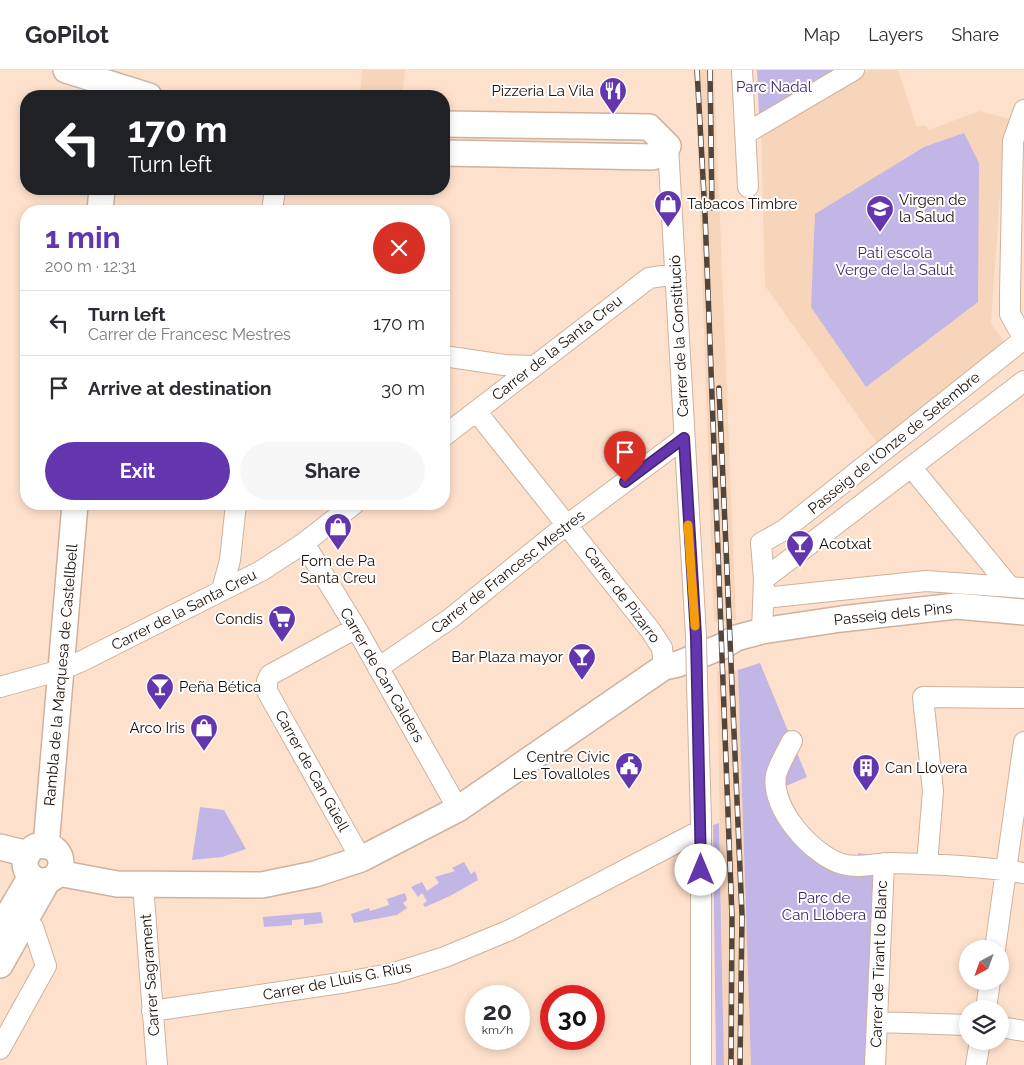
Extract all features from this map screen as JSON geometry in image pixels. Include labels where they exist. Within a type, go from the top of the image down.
[{"type":"street","points":[[66,70],[130,90]]},
{"type":"street","points":[[742,70],[748,187]]},
{"type":"street","points":[[746,134],[854,70]]},
{"type":"street","points":[[1024,110],[1012,141],[1010,294],[1010,314],[1024,339]]},
{"type":"street","points":[[450,124],[649,127],[668,146],[653,157],[450,153]]},
{"type":"street","name":"Carrer de la Constitució","points":[[668,146],[696,636],[701,830],[701,1065]]},
{"type":"street","name":"Carrer de la Santa Creu","points":[[450,431],[649,278],[676,274]]},
{"type":"street","name":"Passeig de l'Onze de Setembre","points":[[764,588],[761,543],[784,530],[1024,339]]},
{"type":"street","points":[[450,357],[504,365],[534,366]]},
{"type":"street","name":"Passeig de l'Onze de Setembre","points":[[764,588],[911,467],[1024,381]]},
{"type":"street","name":"Carrer de Pizarro","points":[[476,411],[651,631],[662,648],[664,667]]},
{"type":"street","name":"Carrer de Francesc Mestres","points":[[378,668],[450,618],[684,438]]},
{"type":"street","points":[[911,467],[1017,588]]},
{"type":"street","name":"Rambla de la Marquesa de Castellbell","points":[[0,966],[26,919],[42,866],[74,510]]},
{"type":"street","points":[[222,590],[230,560],[235,510]]},
{"type":"street","name":"Carrer de la Santa Creu","points":[[0,687],[61,670],[261,571],[346,510]]},
{"type":"street","name":"Carrer de Can Calders","points":[[304,542],[356,628],[458,810]]},
{"type":"street","points":[[230,560],[246,569],[261,571]]},
{"type":"street","name":"Passeig dels Pins","points":[[764,588],[926,581],[1017,588]]},
{"type":"street","points":[[762,631],[764,588]]},
{"type":"street","name":"Passeig dels Pins","points":[[0,847],[42,866],[117,884],[262,885],[315,874],[361,859],[458,810],[664,667],[678,664],[723,646],[736,638],[762,631],[841,619],[956,606],[1024,612]]},
{"type":"street","name":"Carrer de Can Güell","points":[[356,628],[270,675],[264,681],[267,691],[361,859]]},
{"type":"street","points":[[927,864],[933,791],[923,697],[1024,698]]},
{"type":"street","points":[[792,741],[776,774],[776,792],[782,810],[804,838],[827,858],[843,864],[859,866],[884,863],[927,864],[1016,872]]},
{"type":"street","points":[[997,940],[1016,872],[1024,742]]},
{"type":"street","name":"Carrer de Lluís G. Rius","points":[[152,1011],[347,982],[394,973],[444,957],[510,930],[701,830]]},
{"type":"street","name":"Carrer de Tirant lo Blanc","points":[[875,1065],[884,863]]},
{"type":"street","name":"Rambla de la Marquesa de Castellbell","points":[[0,929],[42,866]]},
{"type":"street","name":"Carrer Sagrament","points":[[143,885],[157,1065]]},
{"type":"street","points":[[0,1049],[46,966],[33,928],[26,919]]},
{"type":"street","points":[[877,1022],[959,1025]]},
{"type":"street","points":[[1009,1028],[1024,1030]]},
{"type":"street","points":[[976,1065],[978,1050]]},
{"type":"shaded area","points":[[362,70],[405,70],[403,90],[360,90]]},
{"type":"shaded area","points":[[695,70],[714,70],[736,620],[714,622]]},
{"type":"shaded area","name":"Virgen de la Salud","points":[[868,70],[898,70],[917,127],[925,125],[929,130],[979,111],[1010,119],[1001,181],[991,324],[1007,345],[877,443],[765,286],[761,129]]},
{"type":"shaded area","points":[[738,670],[751,1065],[724,1065],[717,671]]},
{"type":"green space","name":"Parc Nadal","points":[[757,70],[839,70],[759,115]]},
{"type":"green space","name":"Pati escola Verge de la Salut","points":[[964,133],[979,163],[978,302],[866,387],[811,307],[815,214],[924,147]]},
{"type":"green space","name":"Parc de Can Llobera","points":[[760,663],[807,777],[786,786],[797,816],[803,826],[817,841],[827,847],[857,858],[858,853],[880,856],[871,1065],[751,1065],[738,670]]},
{"type":"green space","points":[[200,807],[224,810],[246,849],[222,857],[192,860]]},
{"type":"green space","points":[[719,823],[724,1065],[716,1065],[713,825]]},
{"type":"green space","points":[[464,862],[471,874],[475,871],[478,880],[450,896],[425,907],[423,904],[427,901],[422,893],[418,897],[411,887],[422,882],[427,891],[439,883],[435,877],[455,871],[452,868]]},
{"type":"green space","points":[[405,893],[407,900],[403,903],[407,908],[397,915],[354,923],[351,914],[369,908],[370,911],[389,905],[387,899]]},
{"type":"green space","points":[[321,912],[323,923],[304,925],[304,919],[292,920],[292,925],[264,927],[263,917]]},
{"type":"railway","points":[[697,70],[705,214],[732,917],[731,1065]]},
{"type":"railway","points":[[710,70],[712,208]]},
{"type":"railway","points":[[719,388],[742,915],[740,1065]]},
{"type":"slow traffic","points":[[688,525],[695,626]]},
{"type":"place","name":"Pizzeria La Vila","points":[[613,115]]},
{"type":"place","name":"Tabacos Timbre","points":[[668,228]]},
{"type":"place","name":"Virgen de la Salud","points":[[880,233]]},
{"type":"place","name":"Forn de Pa Santa Creu","points":[[338,551]]},
{"type":"place","name":"Acotxat","points":[[800,568]]},
{"type":"place","name":"Condis","points":[[282,643]]},
{"type":"place","name":"Bar Plaza mayor","points":[[582,681]]},
{"type":"place","name":"Peña Bética","points":[[160,711]]},
{"type":"place","name":"Arco Iris","points":[[204,752]]},
{"type":"place","name":"Centre Cívic Les Tovalloles","points":[[629,790]]},
{"type":"place","name":"Can Llovera","points":[[866,792]]},
{"type":"route","points":[[625,482],[684,438],[696,636],[701,870]]}]
